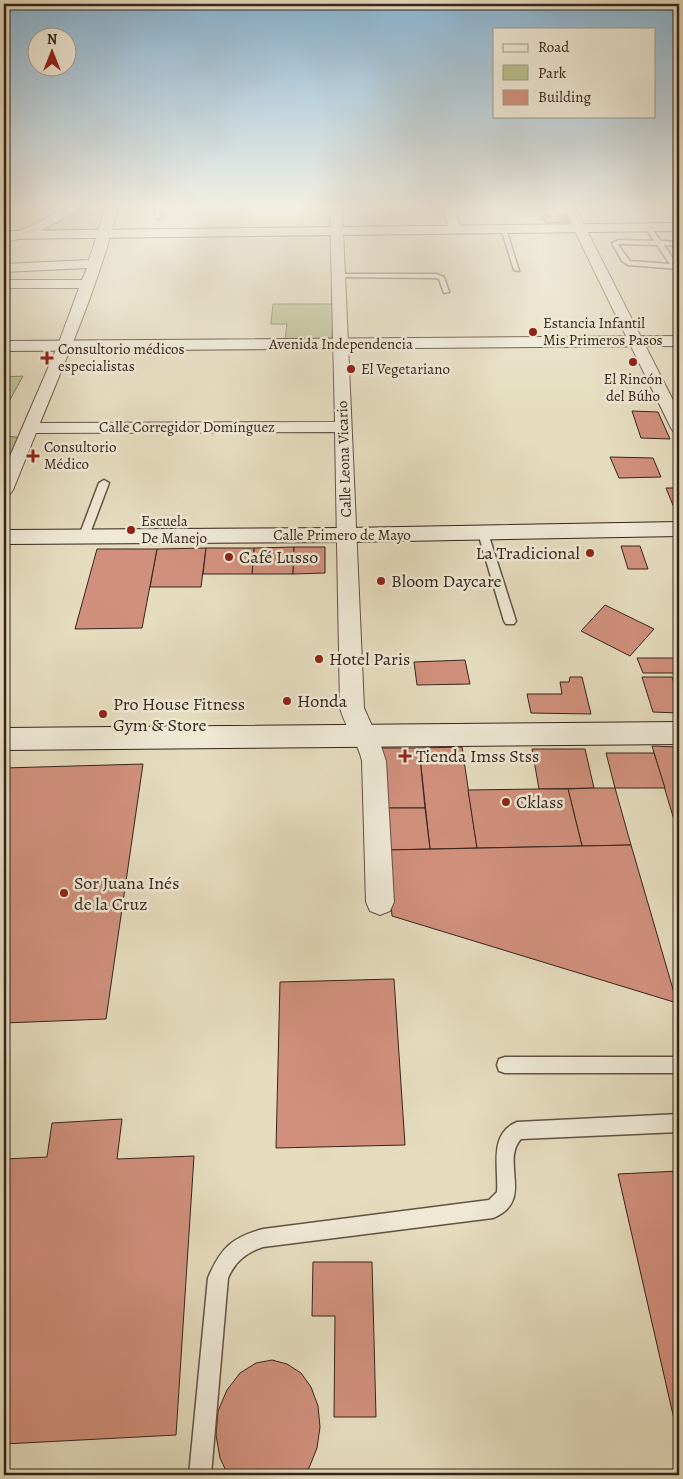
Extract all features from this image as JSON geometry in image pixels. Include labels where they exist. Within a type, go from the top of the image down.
[{"type":"main road","name":"Avenida Independencia","points":[[4,346],[679,341]]},
{"type":"main road","name":"Calle Primero de Mayo","points":[[4,537],[347,535],[679,529]]},
{"type":"main road","points":[[4,739],[679,733]]},
{"type":"street","points":[[4,490],[65,345],[90,276]]},
{"type":"street","name":"Calle Leona Vicario","points":[[338,276],[352,708],[354,717],[372,748],[374,761],[380,902]]},
{"type":"street","points":[[603,276],[679,428]]},
{"type":"street","points":[[4,284],[87,284]]},
{"type":"street","name":"Calle Corregidor Domínguez","points":[[30,428],[343,427]]},
{"type":"lane","points":[[436,276],[442,278],[446,292]]},
{"type":"lane","points":[[84,536],[104,483]]},
{"type":"lane","points":[[483,533],[510,621]]},
{"type":"lane","points":[[505,1065],[679,1065]]},
{"type":"lane","points":[[200,1475],[218,1278],[224,1264],[232,1253],[244,1243],[263,1238],[493,1209],[500,1205],[505,1198],[507,1190],[505,1150],[510,1135],[517,1131],[679,1123]]},
{"type":"green space","points":[[273,304],[333,304],[332,340],[285,339],[287,324],[271,324]]},
{"type":"green space","points":[[23,376],[4,411],[4,377]]},
{"type":"green space","points":[[4,436],[26,438],[6,485],[4,485]]},
{"type":"building","points":[[632,411],[658,412],[670,439],[641,438]]},
{"type":"building","points":[[610,457],[653,458],[661,477],[619,478]]},
{"type":"building","points":[[666,488],[679,488],[679,520]]},
{"type":"building","points":[[621,546],[640,546],[648,569],[628,569]]},
{"type":"building","points":[[294,547],[293,574],[252,574],[254,548]]},
{"type":"building","points":[[294,547],[325,547],[325,573],[293,574]]},
{"type":"building","points":[[206,548],[201,587],[150,587],[157,549]]},
{"type":"building","points":[[206,548],[254,548],[252,574],[203,574]]},
{"type":"building","points":[[97,549],[157,549],[142,628],[75,629]]},
{"type":"building","points":[[605,605],[654,629],[630,656],[581,631]]},
{"type":"building","points":[[637,658],[679,658],[679,673],[643,673]]},
{"type":"building","points":[[465,660],[470,684],[417,685],[414,662]]},
{"type":"building","points":[[570,677],[582,677],[591,714],[531,713],[527,694],[562,694],[560,682],[569,682]]},
{"type":"building","points":[[642,677],[672,677],[679,697],[679,713],[653,712]]},
{"type":"building","points":[[652,746],[679,747],[679,830],[677,830]]},
{"type":"building","points":[[462,747],[477,848],[430,849],[419,748]]},
{"type":"building","points":[[381,748],[419,748],[425,808],[385,808]]},
{"type":"building","points":[[532,749],[585,749],[594,788],[539,789]]},
{"type":"building","points":[[606,753],[654,753],[665,788],[615,788]]},
{"type":"building","name":"Sor Juana Inés de la Cruz","points":[[143,764],[106,1019],[4,1023],[4,768]]},
{"type":"building","points":[[615,788],[631,845],[582,846],[568,789]]},
{"type":"building","points":[[568,789],[582,846],[477,848],[468,790]]},
{"type":"building","points":[[385,808],[425,808],[430,849],[387,850]]},
{"type":"building","points":[[631,845],[677,1003],[392,916],[387,850]]},
{"type":"building","points":[[394,979],[405,1145],[276,1148],[280,982]]},
{"type":"building","points":[[122,1119],[117,1159],[194,1156],[176,1435],[4,1444],[4,1159],[47,1157],[52,1123]]},
{"type":"building","points":[[679,1171],[679,1441],[618,1174]]},
{"type":"building","points":[[313,1262],[372,1262],[376,1417],[334,1417],[335,1316],[312,1316]]},
{"type":"building","points":[[272,1360],[287,1364],[301,1373],[311,1387],[318,1406],[320,1427],[317,1448],[309,1468],[303,1475],[228,1475],[220,1458],[216,1435],[218,1411],[227,1390],[240,1373],[256,1363]]},
{"type":"place","name":"Estancia Infantil Mis Primeros Pasos","points":[[533,332]]},
{"type":"place","name":"Consultorio médicos especialistas","points":[[47,358]]},
{"type":"place","name":"El Rincón del Búho","points":[[633,362]]},
{"type":"place","name":"El Vegetariano","points":[[351,369]]},
{"type":"place","name":"Consultorio Médico","points":[[33,456]]},
{"type":"place","name":"Escuela De Manejo","points":[[131,530]]},
{"type":"place","name":"La Tradicional","points":[[590,553]]},
{"type":"place","name":"Café Lusso","points":[[229,557]]},
{"type":"place","name":"Bloom Daycare","points":[[381,581]]},
{"type":"place","name":"Hotel Paris","points":[[319,659]]},
{"type":"place","name":"Honda","points":[[287,701]]},
{"type":"place","name":"Pro House Fitness Gym & Store","points":[[103,714]]},
{"type":"place","name":"Tienda Imss Stss","points":[[405,756]]},
{"type":"place","name":"Cklass","points":[[506,802]]},
{"type":"place","name":"Sor Juana Inés de la Cruz","points":[[64,893]]}]
